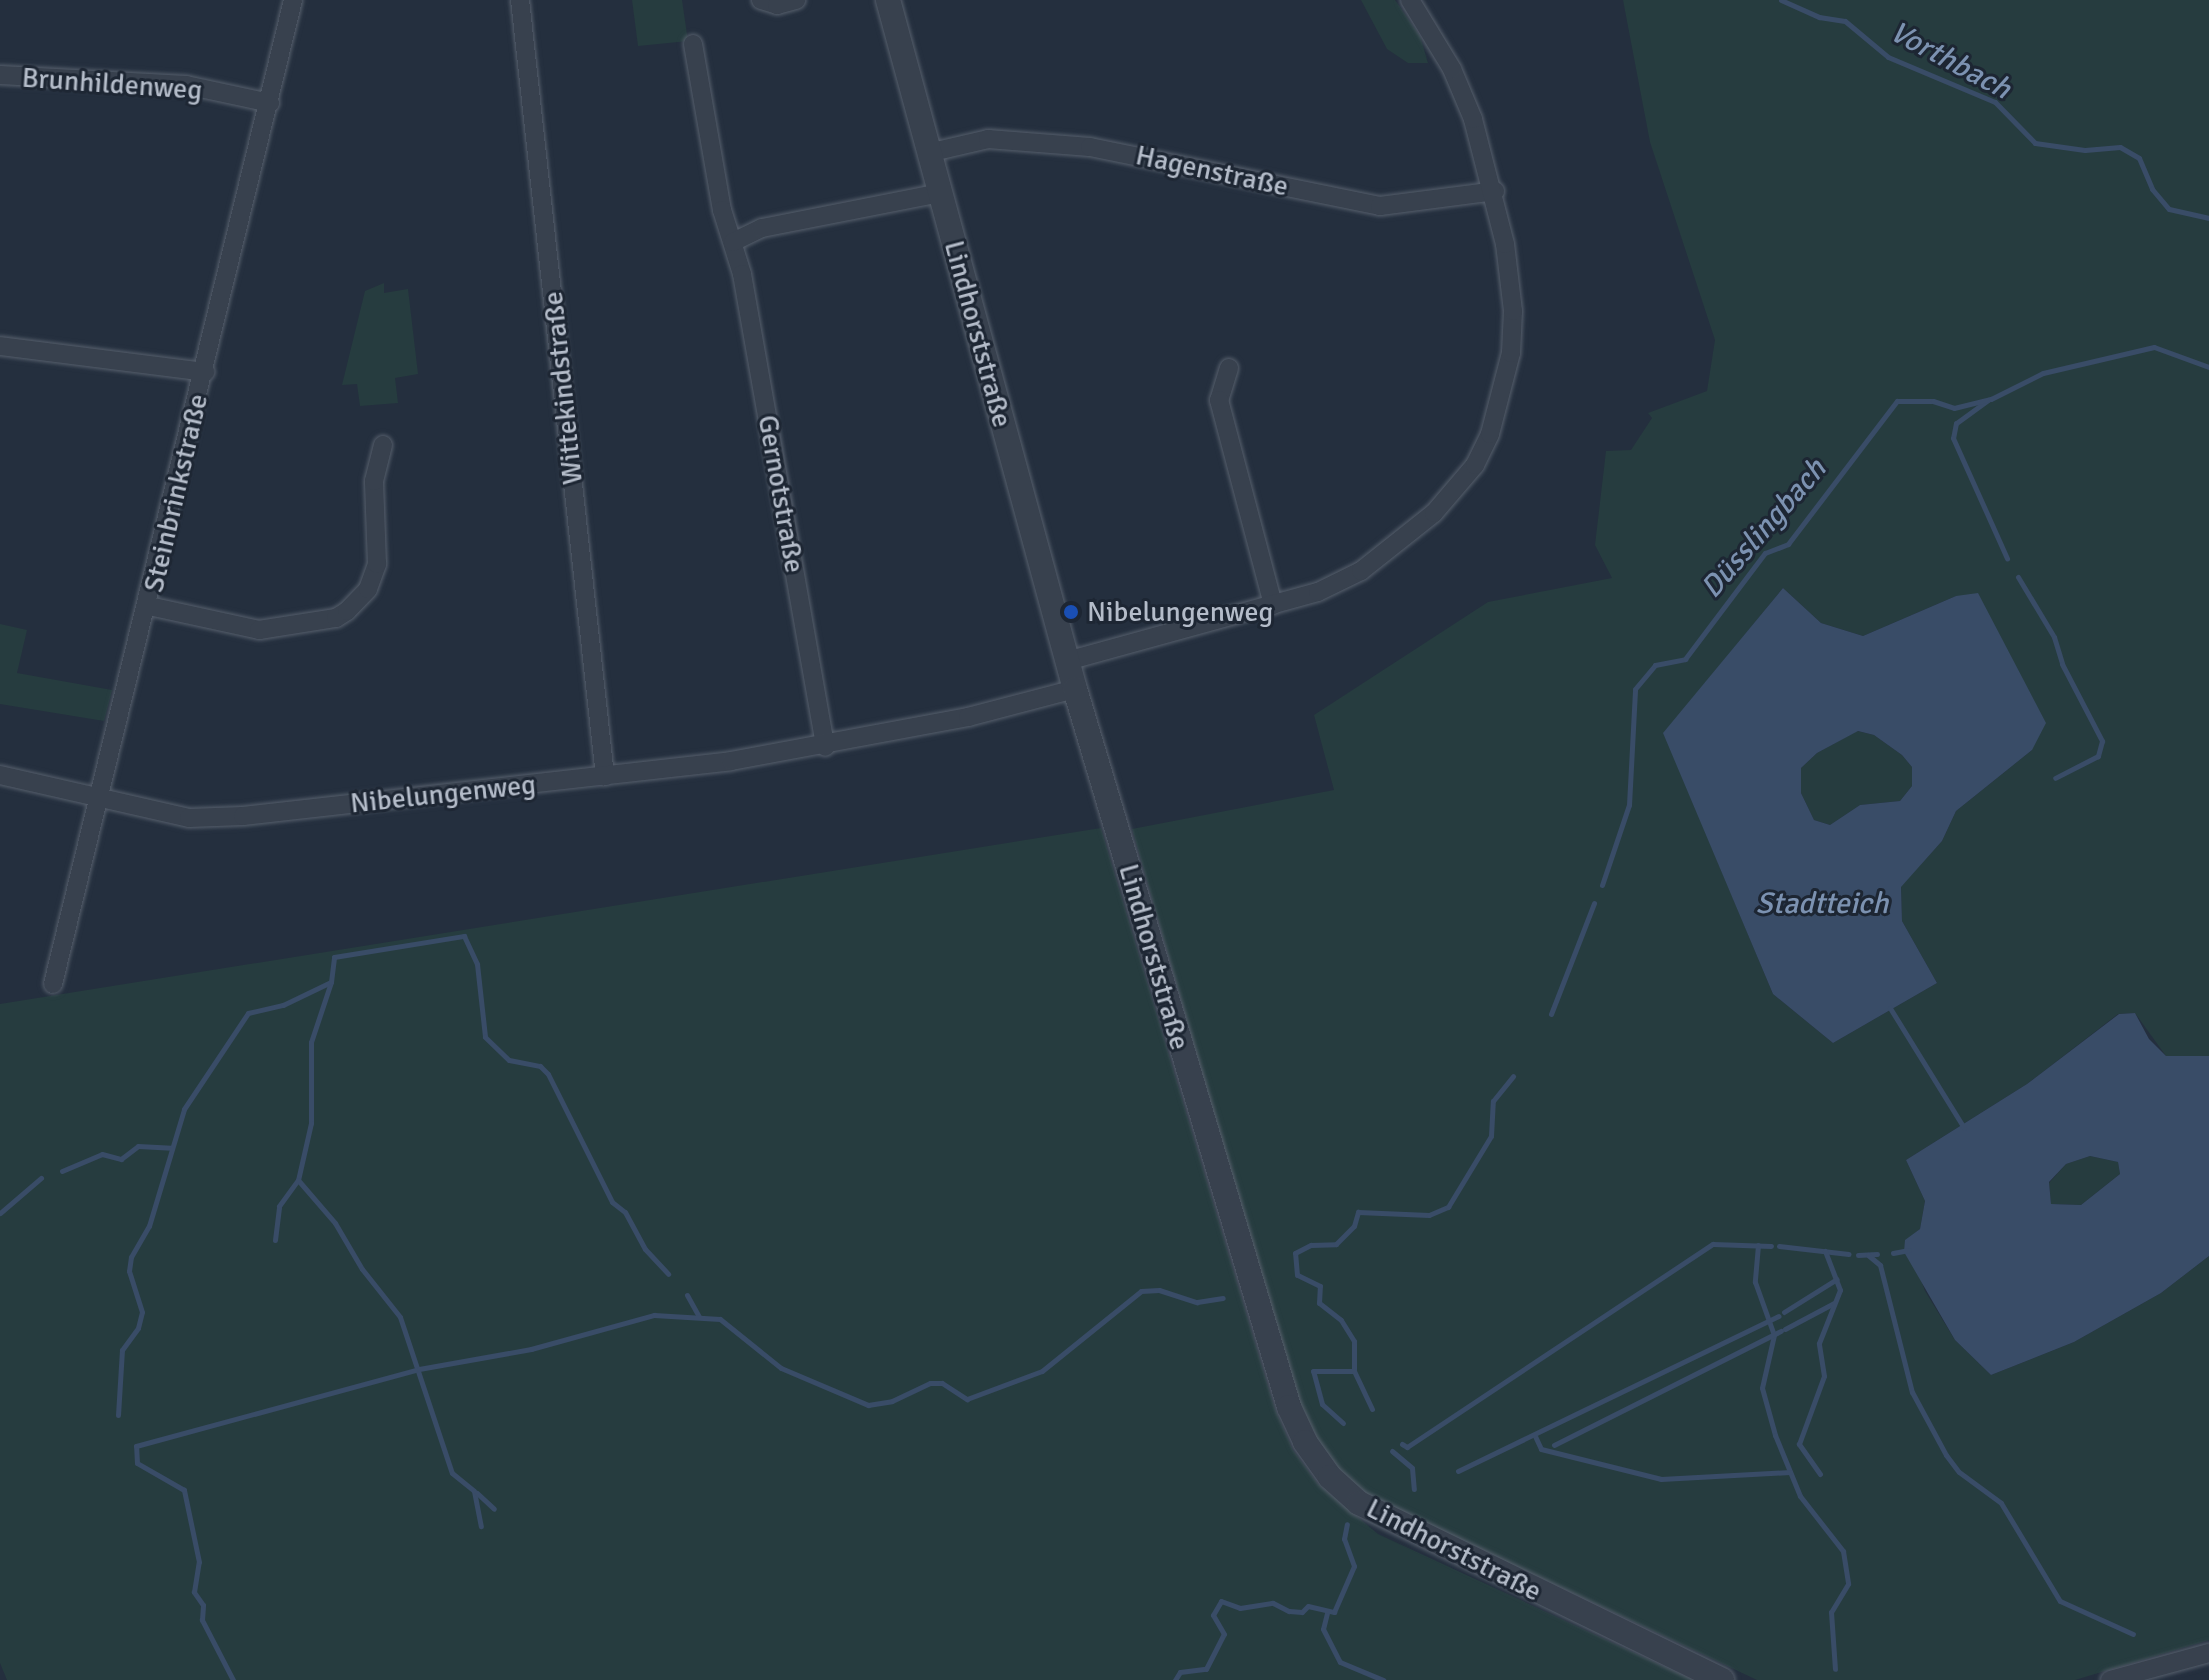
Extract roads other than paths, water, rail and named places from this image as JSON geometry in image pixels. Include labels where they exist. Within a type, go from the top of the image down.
[{"type":"street","name":"Steinbrinkstraße","points":[[53,984],[149,606],[293,0]]},
{"type":"street","name":"Wittekindstraße","points":[[520,0],[605,776]]},
{"type":"street","points":[[761,0],[777,5],[796,0]]},
{"type":"street","name":"Lindhorststraße","points":[[888,0],[1075,689],[1289,1407],[1305,1442],[1330,1477],[1359,1503],[1722,1680]]},
{"type":"street","points":[[1067,661],[1273,605],[1361,571],[1434,513],[1475,465],[1490,434],[1511,353],[1513,311],[1495,191],[1452,69],[1410,0]]},
{"type":"street","name":"Gernotstraße","points":[[693,44],[722,210],[733,242],[825,747]]},
{"type":"street","name":"Brunhildenweg","points":[[0,75],[186,85],[270,103]]},
{"type":"street","name":"Hagenstraße","points":[[928,153],[988,139],[1090,147],[1380,206],[1495,191]]},
{"type":"street","points":[[733,242],[762,228],[940,193]]},
{"type":"street","points":[[0,346],[205,372]]},
{"type":"street","points":[[1229,368],[1219,400],[1273,605]]},
{"type":"street","points":[[149,606],[259,630],[336,618],[347,611],[368,589],[377,564],[374,481],[383,445]]},
{"type":"street","name":"Nibelungenweg","points":[[0,775],[99,795],[189,818],[243,816],[605,776],[825,747],[1075,689]]},
{"type":"street","points":[[2110,1680],[2209,1653]]},
{"type":"water","name":"Stadtteich","points":[[1783,588],[1821,623],[1863,636],[1956,596],[1978,593],[2046,723],[2032,750],[1956,811],[1942,841],[1901,887],[1902,921],[1937,983],[1833,1043],[1773,994],[1663,733]],"holes":[[[1858,731],[1874,735],[1902,755],[1912,767],[1912,786],[1900,801],[1860,805],[1830,825],[1814,820],[1801,793],[1801,768],[1817,753]]]},
{"type":"water","points":[[2135,1013],[2149,1039],[2166,1056],[2209,1056],[2209,1256],[2161,1293],[2074,1342],[1991,1375],[1955,1340],[1904,1252],[1905,1240],[1920,1229],[1925,1201],[1906,1160],[2027,1084],[2119,1014]],"holes":[[[2090,1156],[2118,1162],[2120,1174],[2081,1205],[2051,1204],[2049,1182],[2066,1164]]]},
{"type":"waterway","name":"Vorthbach","points":[[1781,0],[1819,17],[1845,21],[1888,57],[1995,102],[2035,143],[2085,150],[2120,147],[2139,158],[2152,189],[2169,209],[2209,218]]},
{"type":"waterway","name":"Düsslingbach","points":[[1602,885],[1629,805],[1635,689],[1655,665],[1685,659],[1765,553],[1788,544],[1897,401],[1933,401],[1954,408],[1991,399],[2043,373],[2154,347],[2209,367]]},
{"type":"waterway","points":[[1988,400],[1956,423],[1953,438],[2007,558]]},
{"type":"waterway","points":[[2018,577],[2054,637],[2062,664],[2102,741],[2098,756],[2055,778]]},
{"type":"waterway","name":"Düsslingbach","points":[[1551,1014],[1594,903]]},
{"type":"waterway","points":[[118,1415],[122,1350],[138,1328],[142,1312],[129,1271],[131,1257],[149,1226],[184,1109],[248,1013],[283,1005],[331,982],[334,957],[464,936],[477,964],[485,1037],[509,1060],[540,1066],[548,1074],[612,1202],[625,1212],[645,1249],[668,1274]]},
{"type":"waterway","points":[[331,982],[311,1042],[311,1123],[298,1180],[335,1223],[362,1269],[400,1317],[452,1473],[474,1491],[481,1526]]},
{"type":"waterway","points":[[1890,1008],[1964,1128]]},
{"type":"waterway","name":"Düsslingbach","points":[[1372,1409],[1354,1371],[1354,1341],[1341,1320],[1319,1303],[1320,1286],[1297,1275],[1295,1253],[1311,1245],[1336,1244],[1354,1226],[1358,1212],[1429,1215],[1448,1207],[1491,1136],[1493,1101],[1513,1076]]},
{"type":"waterway","points":[[62,1171],[102,1154],[121,1159],[138,1146],[171,1148]]},
{"type":"waterway","points":[[0,1213],[41,1178]]},
{"type":"waterway","points":[[275,1240],[279,1206],[298,1180]]},
{"type":"waterway","points":[[1402,1444],[1407,1447],[1713,1244],[1771,1246]]},
{"type":"waterway","points":[[1758,1245],[1755,1282],[1774,1335],[1762,1388],[1775,1435],[1800,1496],[1843,1551],[1848,1584],[1831,1612],[1835,1669]]},
{"type":"waterway","points":[[1779,1246],[1849,1254]]},
{"type":"waterway","points":[[1893,1253],[1909,1250]]},
{"type":"waterway","points":[[1820,1474],[1799,1444],[1824,1376],[1819,1343],[1840,1290],[1825,1251]]},
{"type":"waterway","points":[[1858,1255],[1877,1254]]},
{"type":"waterway","points":[[1868,1255],[1880,1265],[1912,1392],[1946,1455],[1959,1472],[2001,1503],[2060,1601],[2133,1634]]},
{"type":"waterway","points":[[1784,1312],[1837,1279]]},
{"type":"waterway","points":[[233,1680],[202,1620],[203,1605],[194,1592],[199,1562],[184,1490],[137,1463],[136,1446],[419,1369],[531,1349],[654,1315],[720,1319],[781,1368],[868,1405],[892,1401],[930,1383],[942,1383],[967,1399],[1042,1371],[1141,1291],[1159,1290],[1197,1302],[1223,1298]]},
{"type":"waterway","points":[[687,1295],[699,1317]]},
{"type":"waterway","points":[[1785,1329],[1834,1303]]},
{"type":"waterway","points":[[1458,1471],[1778,1316]]},
{"type":"waterway","points":[[1554,1445],[1781,1331]]},
{"type":"waterway","points":[[1343,1423],[1322,1404],[1313,1371],[1354,1371]]},
{"type":"waterway","points":[[1535,1436],[1541,1449],[1661,1479],[1790,1472]]},
{"type":"waterway","name":"Düsslingbach","points":[[1392,1451],[1412,1468],[1414,1489]]},
{"type":"waterway","points":[[477,1493],[494,1509]]},
{"type":"waterway","name":"Düsslingbach","points":[[1175,1680],[1180,1672],[1206,1669],[1224,1634],[1213,1615],[1221,1601],[1240,1608],[1273,1603],[1289,1611],[1302,1612],[1308,1606],[1334,1612],[1354,1566],[1344,1539],[1347,1524]]},
{"type":"waterway","points":[[1327,1613],[1323,1629],[1340,1662],[1383,1680]]},
{"type":"place","name":"Nibelungenweg","points":[[1071,612]]}]
